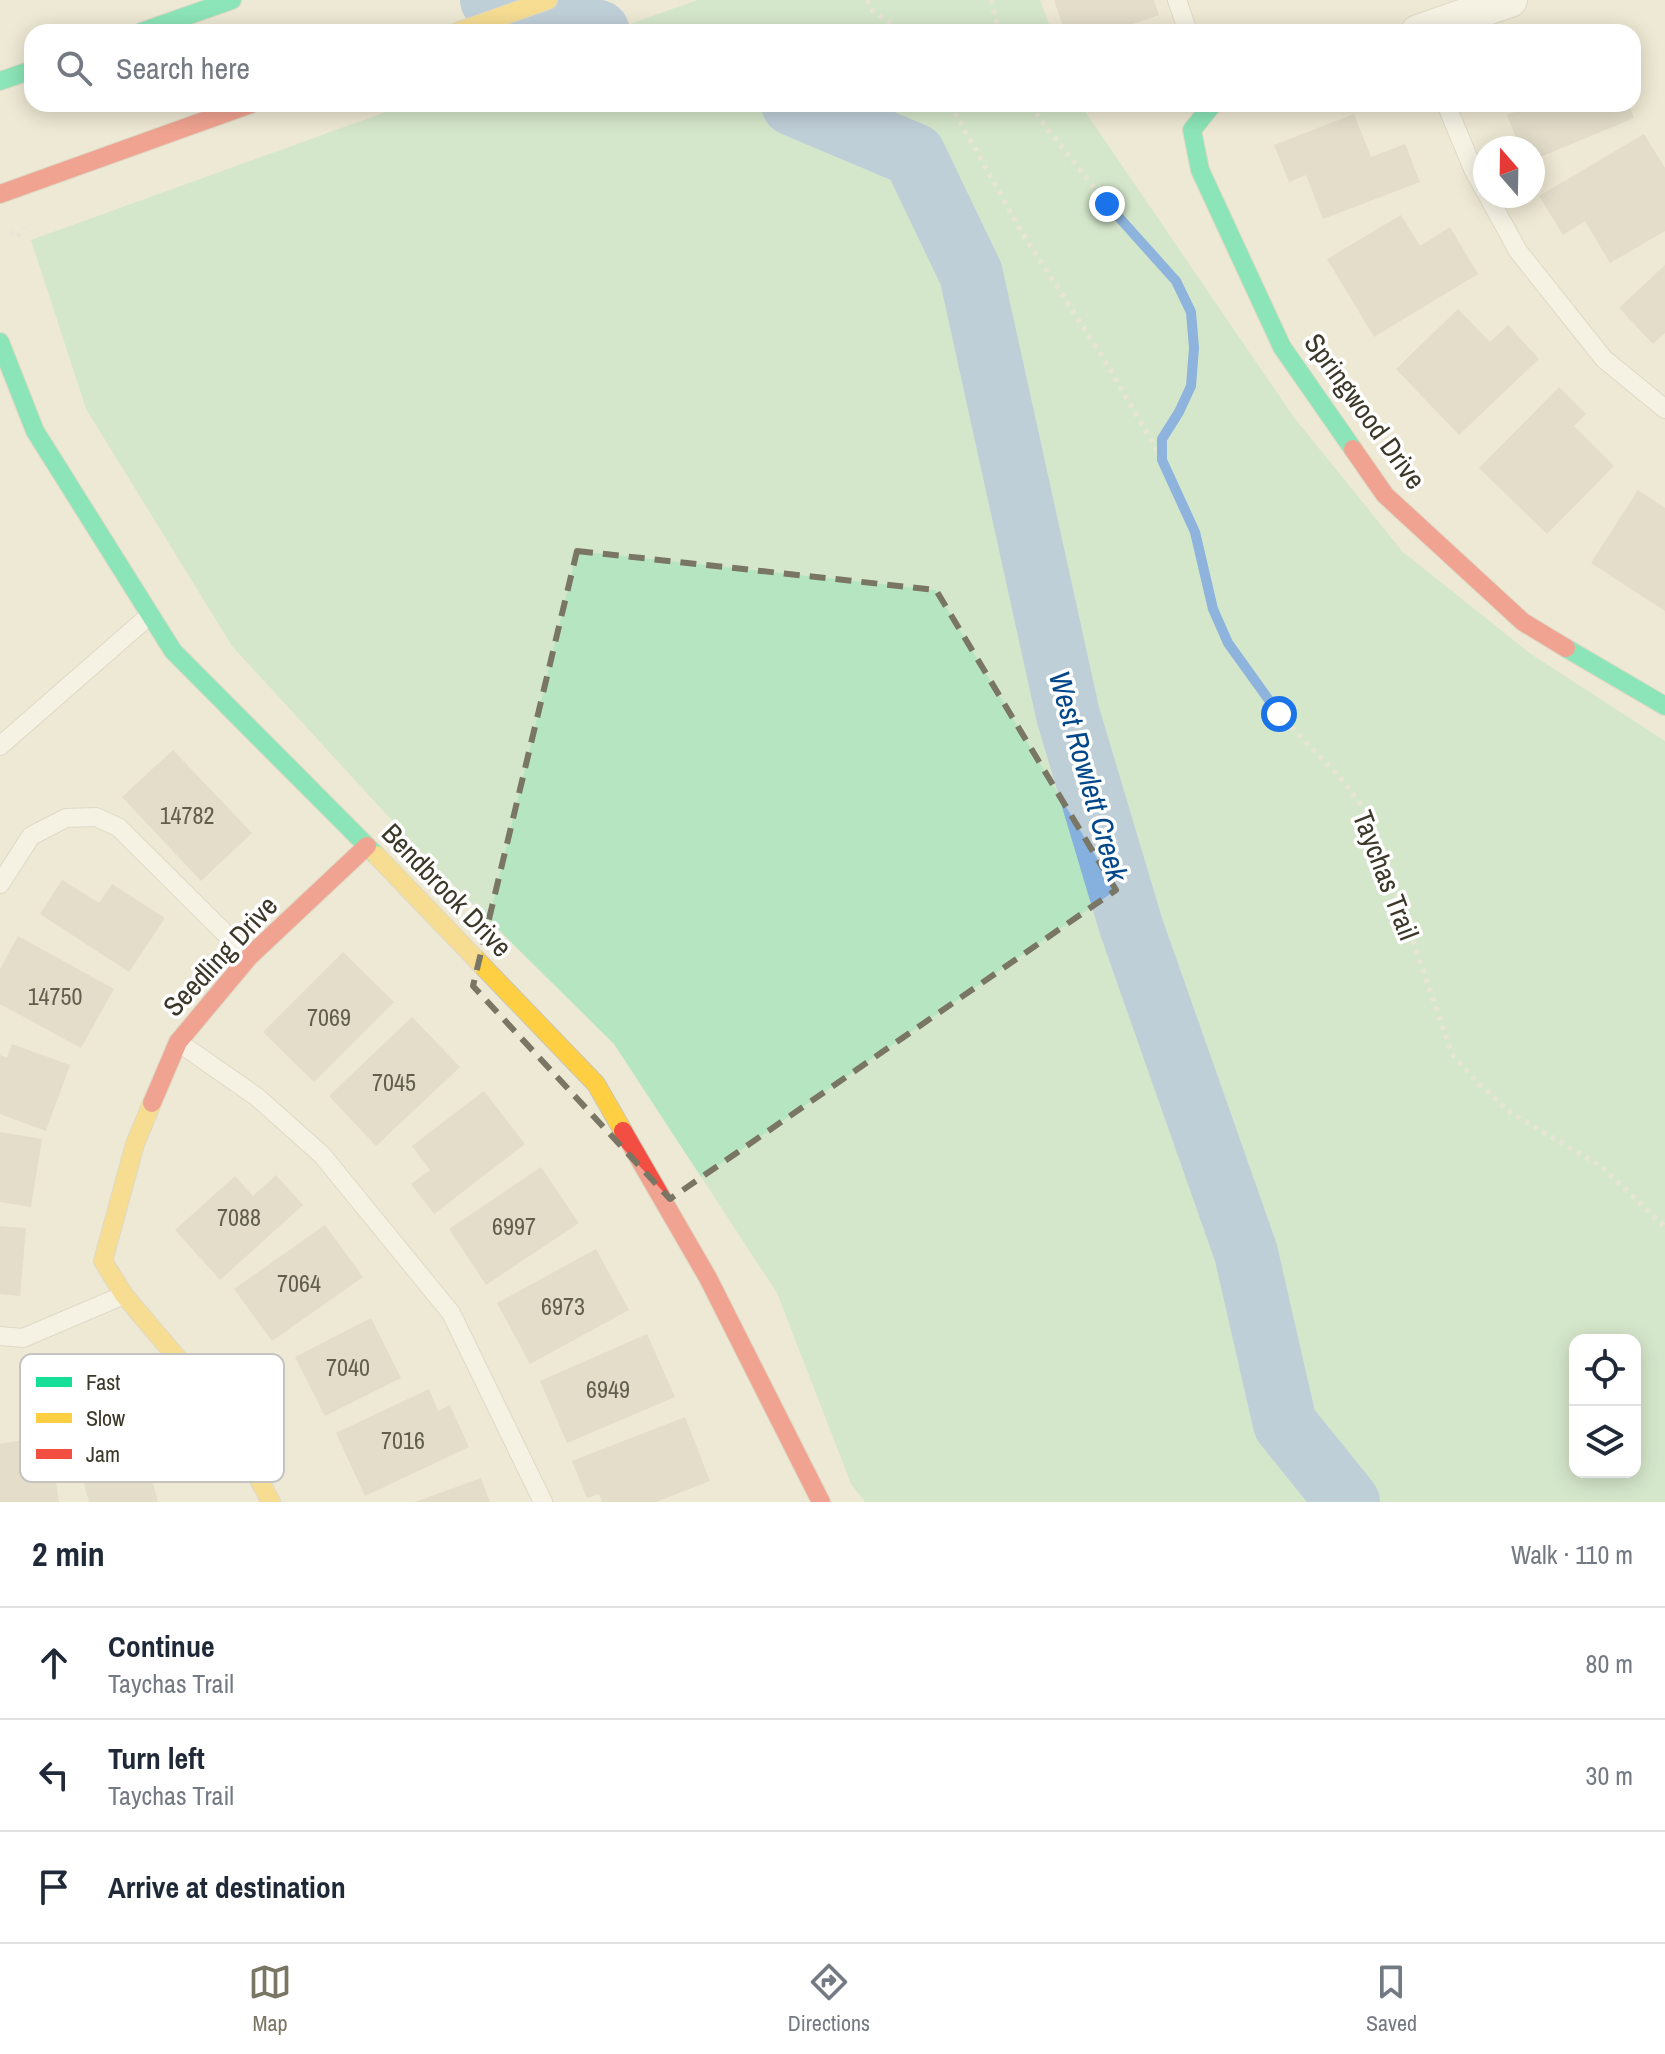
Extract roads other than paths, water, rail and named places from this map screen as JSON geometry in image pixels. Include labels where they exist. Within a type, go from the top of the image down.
[{"type":"street","points":[[480,24],[548,0]]},
{"type":"street","points":[[1441,24],[1510,0]]},
{"type":"street","points":[[164,24],[227,2]]},
{"type":"street","points":[[0,81],[24,73]]},
{"type":"street","points":[[0,194],[229,112]]},
{"type":"street","name":"Springwood Drive","points":[[1207,112],[1192,130],[1200,170],[1282,347],[1385,495],[1523,622],[1665,706]]},
{"type":"street","name":"Bendbrook Drive","points":[[0,342],[35,431],[173,651],[367,846],[596,1084],[708,1278],[821,1502]]},
{"type":"street","name":"Seedling Drive","points":[[124,1295],[103,1261],[135,1144],[178,1042],[249,957],[367,846]]},
{"type":"street","points":[[124,1295],[174,1354]]},
{"type":"street","points":[[260,1482],[271,1502]]},
{"type":"lane","points":[[1177,0],[1185,24]]},
{"type":"lane","points":[[1449,112],[1473,169]]},
{"type":"lane","points":[[1494,208],[1518,251],[1604,359],[1665,409]]},
{"type":"lane","points":[[0,746],[150,615]]},
{"type":"lane","points":[[0,884],[31,836],[66,818],[96,817],[118,827],[249,957]]},
{"type":"lane","points":[[178,1042],[257,1097],[322,1155],[451,1313],[543,1502]]},
{"type":"lane","points":[[0,1336],[23,1338],[124,1295]]},
{"type":"waterway","name":"West Rowlett Creek","points":[[492,0],[572,24]]},
{"type":"waterway","name":"West Rowlett Creek","points":[[812,112],[914,155],[971,274],[1068,715],[1131,926],[1246,1253],[1285,1424],[1348,1502]]}]
